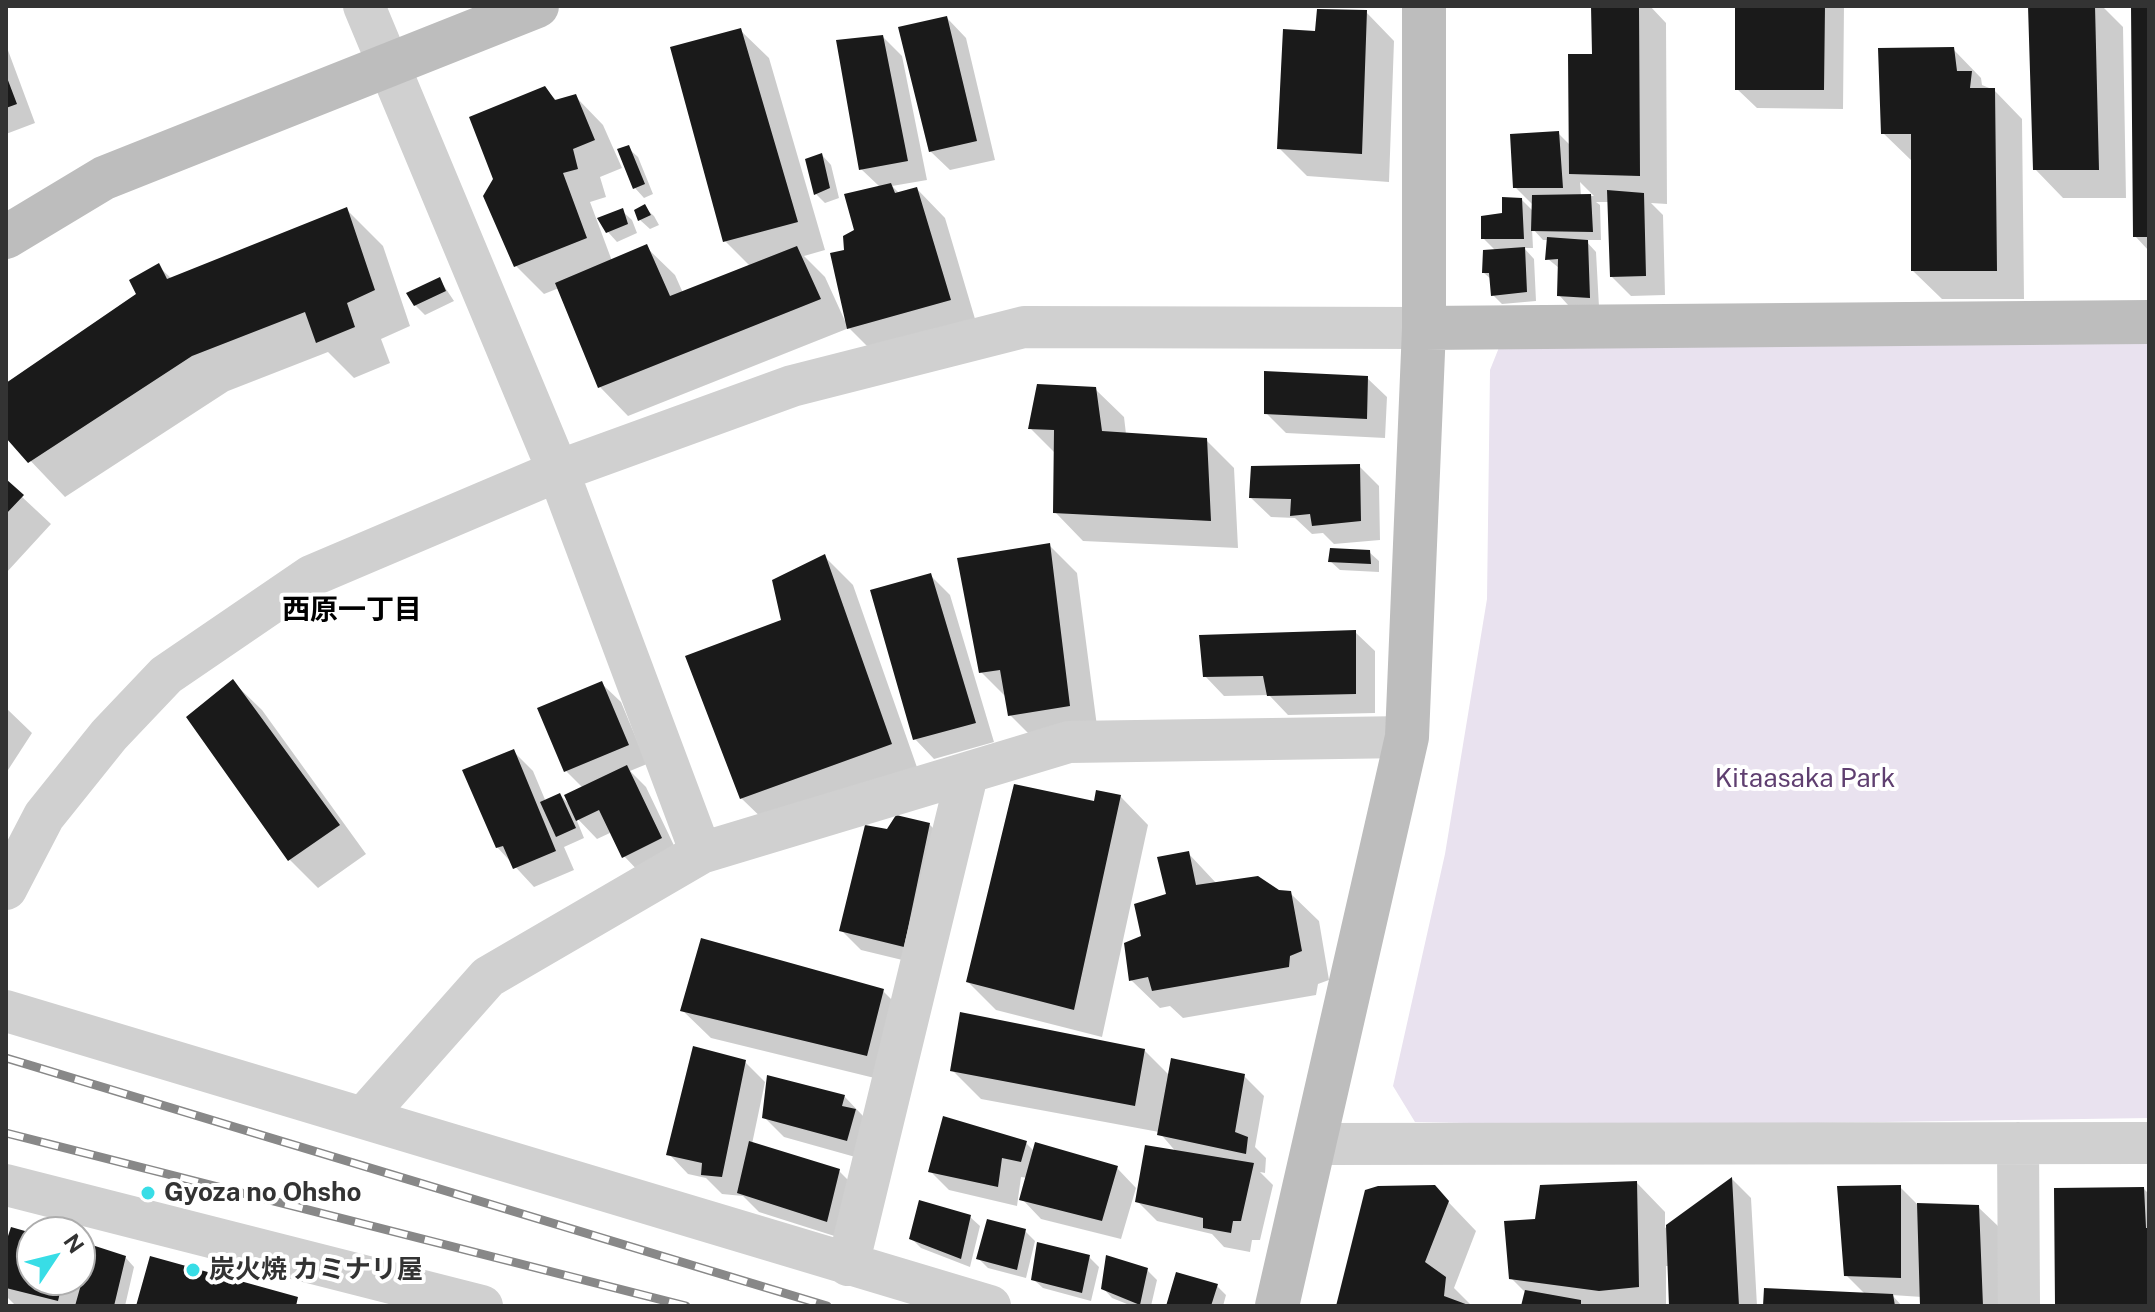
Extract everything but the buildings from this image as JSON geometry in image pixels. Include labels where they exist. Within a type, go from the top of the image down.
[{"type":"street","points":[[364,6],[558,471],[701,853]]},
{"type":"street","points":[[6,237],[104,178],[387,63],[537,6]]},
{"type":"street","points":[[1277,1306],[1407,737],[1424,328],[1424,6]]},
{"type":"street","points":[[6,889],[44,816],[109,735],[166,675],[311,576],[558,471],[792,386],[1024,327],[1424,328],[2149,322]]},
{"type":"street","points":[[363,1118],[488,977],[701,853],[1069,742],[1407,737]]},
{"type":"street","points":[[848,1265],[967,775]]},
{"type":"street","points":[[6,1011],[990,1306]]},
{"type":"street","points":[[2018,1143],[2019,1306]]},
{"type":"street","points":[[1315,1144],[2149,1143]]},
{"type":"street","points":[[6,1185],[458,1303]]},
{"type":"green space","name":"Kitaasaka Park","points":[[2149,344],[2149,1118],[1616,1126],[1415,1122],[1393,1086],[1445,854],[1487,599],[1490,370],[1500,345]]},
{"type":"railway","points":[[6,1058],[827,1306]]},
{"type":"railway","points":[[6,1133],[686,1306]]},
{"type":"place","name":"Gyoza no Ohsho","points":[[148,1193]]},
{"type":"place","name":"炭火焼 カミナリ屋","points":[[193,1270]]},
{"type":"district","name":"西原一丁目","points":[[352,610]]}]
